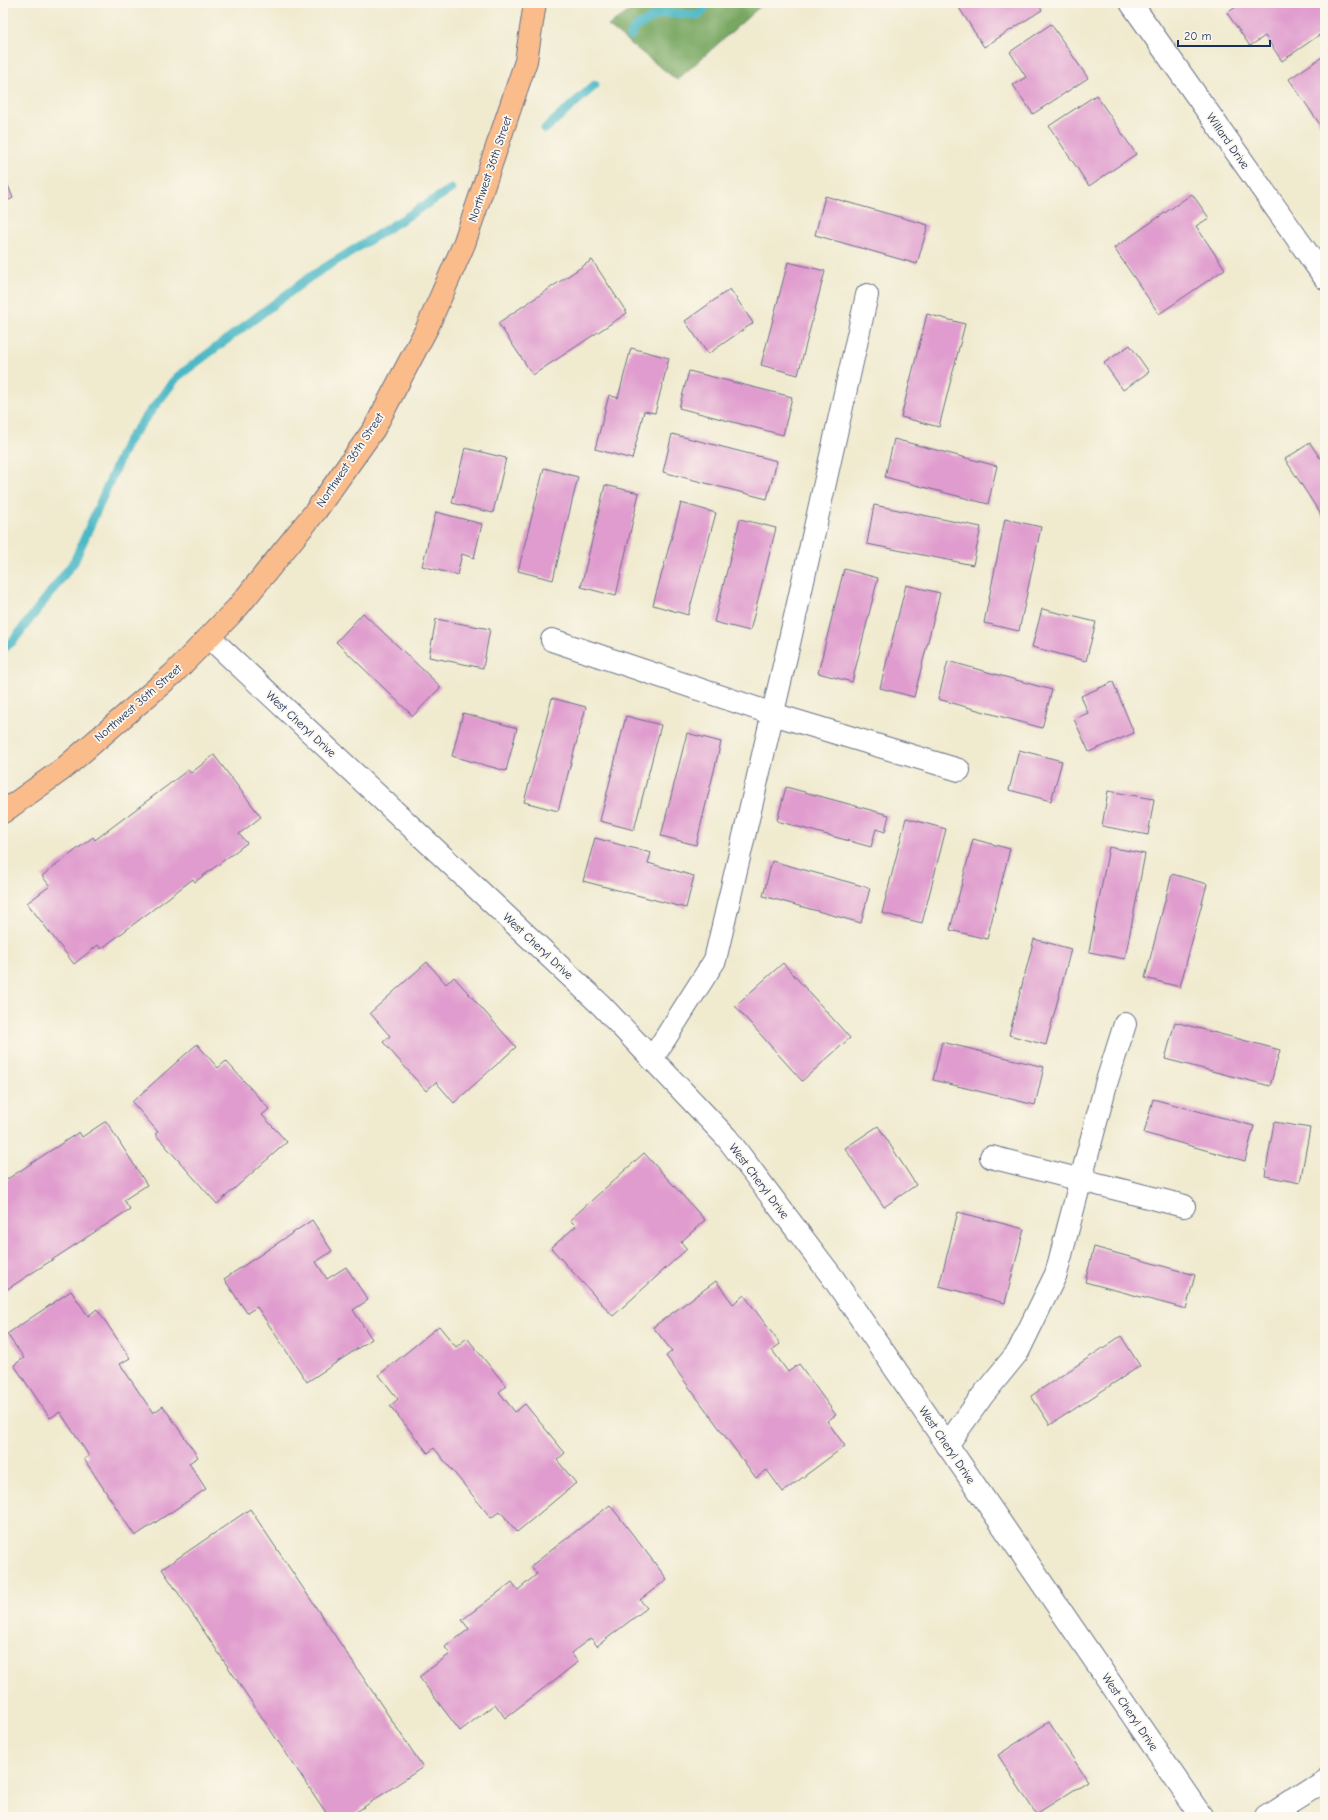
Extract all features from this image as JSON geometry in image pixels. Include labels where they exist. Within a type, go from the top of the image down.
[{"type":"main road","name":"Northwest 36th Street","points":[[3,812],[63,769],[173,674],[209,637],[238,607],[315,512],[374,429],[427,328],[464,244],[526,61],[535,3]]},
{"type":"street","name":"Willard Drive","points":[[1131,3],[1325,278]]},
{"type":"street","points":[[652,1059],[715,960],[773,714],[867,295]]},
{"type":"street","name":"West Cheryl Drive","points":[[209,637],[601,1005],[732,1144],[833,1278],[1202,1817]]},
{"type":"street","points":[[552,640],[773,714],[959,770]]},
{"type":"street","points":[[947,1445],[983,1395],[1018,1352],[1056,1274],[1106,1084],[1125,1024]]},
{"type":"street","points":[[991,1156],[1184,1206]]},
{"type":"street","points":[[1267,1817],[1325,1780]]},
{"type":"green space","points":[[641,3],[764,3],[677,80],[608,26]]},
{"type":"building","points":[[956,3],[1037,3],[1042,10],[984,47]]},
{"type":"building","points":[[1242,3],[1317,3],[1325,14],[1325,31],[1282,61],[1265,36],[1250,46],[1227,13]]},
{"type":"building","points":[[1051,24],[1088,78],[1033,114],[1013,85],[1026,77],[1010,52]]},
{"type":"building","points":[[1325,55],[1325,132],[1289,79]]},
{"type":"building","points":[[1096,95],[1136,154],[1089,186],[1049,126]]},
{"type":"building","points":[[3,173],[13,198],[3,203]]},
{"type":"building","points":[[1192,194],[1209,218],[1196,226],[1225,269],[1159,314],[1114,248]]},
{"type":"building","points":[[825,196],[928,225],[917,264],[815,235]]},
{"type":"building","points":[[592,260],[627,313],[533,375],[498,323]]},
{"type":"building","points":[[788,262],[825,271],[798,375],[761,365]]},
{"type":"building","points":[[730,289],[753,323],[708,354],[685,321]]},
{"type":"building","points":[[927,314],[965,324],[939,427],[901,417]]},
{"type":"building","points":[[1130,345],[1149,372],[1123,390],[1104,363]]},
{"type":"building","points":[[631,348],[669,358],[655,413],[644,411],[632,459],[595,449],[609,395],[618,398]]},
{"type":"building","points":[[689,371],[792,397],[783,435],[679,408]]},
{"type":"building","points":[[672,434],[777,461],[767,499],[663,472]]},
{"type":"building","points":[[894,439],[997,466],[988,504],[885,477]]},
{"type":"building","points":[[1310,443],[1320,458],[1325,455],[1325,521],[1285,459]]},
{"type":"building","points":[[465,448],[506,458],[493,513],[452,503]]},
{"type":"building","points":[[544,468],[578,477],[553,580],[518,571]]},
{"type":"building","points":[[605,485],[639,493],[616,596],[581,587]]},
{"type":"building","points":[[681,503],[716,513],[688,615],[653,605]]},
{"type":"building","points":[[874,505],[981,527],[973,565],[867,544]]},
{"type":"building","points":[[436,512],[482,524],[474,558],[462,554],[457,575],[422,566]]},
{"type":"building","points":[[740,519],[776,528],[750,631],[714,622]]},
{"type":"building","points":[[1005,519],[1041,527],[1019,631],[984,623]]},
{"type":"building","points":[[844,569],[878,578],[852,682],[818,673]]},
{"type":"building","points":[[906,585],[940,593],[914,697],[880,688]]},
{"type":"building","points":[[1042,609],[1096,622],[1086,661],[1032,647]]},
{"type":"building","points":[[363,613],[441,687],[413,716],[336,642]]},
{"type":"building","points":[[436,619],[490,629],[483,668],[429,657]]},
{"type":"building","points":[[948,661],[1052,690],[1042,728],[938,699]]},
{"type":"building","points":[[1113,682],[1134,733],[1089,752],[1074,719],[1088,713],[1081,696]]},
{"type":"building","points":[[552,698],[586,707],[558,811],[524,802]]},
{"type":"building","points":[[463,713],[517,728],[506,771],[452,756]]},
{"type":"building","points":[[626,716],[661,725],[634,830],[600,821]]},
{"type":"building","points":[[687,733],[721,742],[696,845],[661,836]]},
{"type":"building","points":[[1019,750],[1062,761],[1051,801],[1009,790]]},
{"type":"building","points":[[214,755],[261,817],[239,834],[247,843],[195,882],[193,879],[101,949],[98,945],[74,964],[27,903],[50,886],[42,876],[93,837],[95,840],[188,770],[191,773]]},
{"type":"building","points":[[786,787],[889,815],[885,832],[876,829],[871,847],[777,821]]},
{"type":"building","points":[[1108,791],[1154,799],[1148,835],[1102,826]]},
{"type":"building","points":[[906,818],[946,829],[922,923],[882,913]]},
{"type":"building","points":[[595,838],[651,853],[648,863],[694,876],[686,908],[583,881]]},
{"type":"building","points":[[973,839],[1010,849],[987,939],[950,930]]},
{"type":"building","points":[[1109,847],[1145,854],[1125,959],[1089,952]]},
{"type":"building","points":[[772,861],[870,888],[861,923],[763,896]]},
{"type":"building","points":[[1172,874],[1207,884],[1180,987],[1145,978]]},
{"type":"building","points":[[1034,939],[1071,949],[1046,1045],[1009,1035]]},
{"type":"building","points":[[427,962],[446,984],[454,977],[516,1047],[454,1103],[436,1082],[426,1091],[383,1042],[390,1036],[370,1013]]},
{"type":"building","points":[[783,963],[850,1038],[802,1081],[735,1006]]},
{"type":"building","points":[[1175,1022],[1280,1050],[1270,1086],[1165,1059]]},
{"type":"building","points":[[942,1042],[1044,1067],[1035,1105],[933,1080]]},
{"type":"building","points":[[197,1044],[218,1068],[226,1061],[269,1109],[262,1115],[287,1142],[217,1204],[155,1134],[158,1132],[132,1102]]},
{"type":"building","points":[[1153,1099],[1254,1126],[1245,1161],[1144,1133]]},
{"type":"building","points":[[106,1121],[147,1185],[124,1200],[130,1209],[3,1292],[3,1182],[79,1132],[82,1137]]},
{"type":"building","points":[[1274,1122],[1310,1128],[1300,1183],[1265,1176]]},
{"type":"building","points":[[878,1126],[916,1185],[884,1207],[845,1148]]},
{"type":"building","points":[[644,1153],[705,1220],[681,1242],[687,1249],[613,1316],[551,1248],[576,1226],[570,1220]]},
{"type":"building","points":[[958,1212],[1024,1229],[1005,1303],[939,1286]]},
{"type":"building","points":[[312,1220],[332,1251],[316,1262],[327,1279],[346,1267],[368,1300],[353,1310],[372,1339],[307,1382],[257,1307],[247,1313],[224,1279]]},
{"type":"building","points":[[1094,1247],[1195,1275],[1186,1309],[1085,1282]]},
{"type":"building","points":[[716,1281],[733,1304],[744,1295],[780,1344],[772,1350],[788,1372],[799,1364],[836,1415],[827,1421],[845,1446],[783,1492],[767,1470],[756,1478],[666,1356],[672,1351],[653,1327]]},
{"type":"building","points":[[71,1291],[88,1316],[97,1309],[130,1358],[120,1364],[153,1413],[163,1406],[198,1457],[189,1463],[206,1489],[135,1536],[84,1459],[89,1456],[60,1412],[50,1418],[14,1365],[24,1358],[7,1334]]},
{"type":"building","points":[[439,1326],[456,1347],[467,1338],[506,1386],[499,1392],[515,1412],[525,1404],[565,1453],[557,1460],[576,1483],[517,1532],[500,1511],[491,1518],[434,1448],[428,1453],[390,1406],[398,1399],[379,1375]]},
{"type":"building","points":[[1121,1336],[1140,1366],[1050,1425],[1031,1396]]},
{"type":"building","points":[[610,1505],[667,1579],[640,1600],[647,1608],[597,1646],[591,1638],[571,1653],[578,1662],[505,1718],[495,1704],[460,1731],[419,1677],[450,1654],[445,1647],[469,1629],[462,1620],[512,1582],[518,1590],[537,1574],[531,1566]]},
{"type":"building","points":[[250,1509],[423,1767],[349,1817],[329,1817],[162,1569]]},
{"type":"building","points":[[1049,1722],[1088,1781],[1036,1814],[998,1755]]},
{"type":"waterway","points":[[630,36],[635,28],[661,13],[699,15],[708,3]]},
{"type":"waterway","points":[[545,129],[595,85]]},
{"type":"waterway","points":[[3,649],[13,641],[74,562],[127,442],[177,377],[310,277],[451,189]]}]
